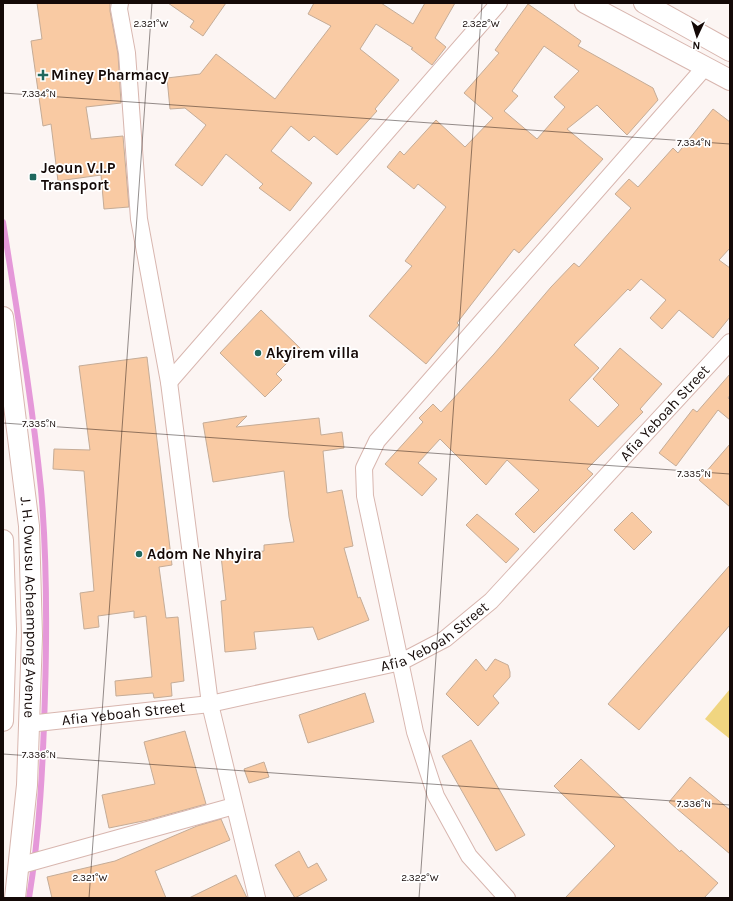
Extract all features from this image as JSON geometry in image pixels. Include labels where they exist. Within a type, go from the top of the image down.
[{"type":"street","points":[[120,3],[118,9],[127,53],[140,219],[169,382],[210,704],[257,898]]},
{"type":"street","points":[[169,382],[499,3]]},
{"type":"street","points":[[585,3],[730,80]]},
{"type":"street","points":[[644,3],[729,48]]},
{"type":"street","points":[[507,898],[470,856],[436,796],[415,732],[365,496],[364,468],[377,441],[706,66]]},
{"type":"street","name":"J. H. Owusu Acheampong Avenue","points":[[3,317],[29,526],[32,636],[27,785],[15,898]]},
{"type":"street","name":"Afia Yeboah Street","points":[[28,724],[210,704],[401,662],[445,639],[491,601],[730,342]]},
{"type":"street","name":"J. H. Owusu Acheampong Avenue","points":[[3,540],[6,629],[3,721]]},
{"type":"street","points":[[18,866],[234,806]]},
{"type":"shaded area","points":[[730,689],[730,739],[705,719]]},
{"type":"building","points":[[37,3],[110,3],[110,11],[118,54],[121,103],[86,107],[91,139],[123,136],[129,207],[104,209],[101,175],[58,181],[51,124],[43,126],[31,41],[42,39]]},
{"type":"building","points":[[168,3],[226,3],[203,36],[190,27],[194,21]]},
{"type":"building","points":[[314,3],[381,3],[413,24],[425,3],[455,3],[435,38],[446,47],[432,65],[411,49],[413,48],[376,24],[360,49],[399,80],[375,109],[377,111],[337,155],[314,136],[309,141],[291,126],[271,151],[312,183],[290,211],[259,188],[263,184],[226,154],[202,186],[175,165],[206,125],[185,108],[170,109],[167,78],[200,74],[216,54],[275,99],[331,26],[308,14]]},
{"type":"building","points":[[528,4],[581,41],[578,46],[653,88],[658,100],[627,135],[597,105],[567,129],[603,159],[519,253],[514,249],[457,323],[459,325],[426,364],[369,316],[412,266],[405,261],[446,207],[418,184],[414,189],[387,167],[400,151],[404,155],[436,120],[465,147],[493,118],[464,93],[499,53],[495,50]],"holes":[[[544,46],[579,71],[554,97],[565,107],[537,139],[504,111],[518,96],[512,91]]]},
{"type":"building","points":[[713,109],[730,122],[730,248],[719,260],[730,268],[730,317],[713,338],[679,310],[662,329],[650,318],[666,300],[641,279],[630,291],[628,289],[574,345],[599,368],[569,400],[598,427],[619,405],[593,379],[620,348],[662,384],[640,409],[643,412],[587,469],[593,474],[534,533],[515,514],[539,490],[507,460],[486,485],[440,439],[418,463],[437,479],[422,496],[385,464],[423,422],[419,418],[433,404],[441,412],[494,354],[551,287],[574,263],[579,267],[631,208],[615,194],[629,179],[638,187],[673,148],[678,153]]},
{"type":"building","name":"Akyirem villa","points":[[261,310],[301,349],[276,374],[282,380],[265,397],[220,353]]},
{"type":"building","points":[[147,357],[172,565],[159,567],[166,618],[178,617],[184,681],[171,683],[172,696],[154,698],[153,693],[116,696],[115,681],[152,677],[146,616],[134,618],[134,611],[98,616],[99,627],[84,629],[80,593],[94,591],[84,471],[53,469],[54,449],[90,450],[79,366]]},
{"type":"building","points":[[730,374],[730,395],[728,398],[730,400],[730,420],[718,410],[676,466],[659,453],[693,409],[697,412]]},
{"type":"building","points":[[247,416],[236,427],[319,418],[321,435],[342,432],[344,448],[323,451],[327,493],[342,490],[353,546],[344,548],[358,598],[360,597],[369,620],[318,640],[313,627],[254,632],[256,649],[225,652],[221,601],[226,600],[221,556],[264,551],[264,545],[294,542],[289,517],[284,471],[213,482],[203,423]]},
{"type":"building","points":[[730,444],[730,507],[699,480]]},
{"type":"building","points":[[632,512],[652,532],[634,550],[614,530]]},
{"type":"building","points":[[477,514],[519,549],[506,563],[466,525]]},
{"type":"building","points":[[730,565],[730,625],[639,730],[608,704]]},
{"type":"building","points":[[476,659],[486,671],[495,659],[508,665],[510,672],[510,677],[493,696],[499,703],[478,726],[446,694]]},
{"type":"building","points":[[365,693],[374,722],[308,743],[299,715]]},
{"type":"building","points":[[185,731],[206,804],[148,820],[109,828],[102,795],[155,784],[144,742]]},
{"type":"building","points":[[471,740],[525,835],[496,851],[442,756]]},
{"type":"building","points":[[581,759],[680,852],[681,850],[718,883],[704,898],[565,898],[615,846],[554,786]]},
{"type":"building","points":[[264,762],[269,777],[249,783],[244,769]]},
{"type":"building","points":[[690,777],[730,810],[730,854],[669,802]]},
{"type":"building","points":[[221,819],[230,840],[155,871],[166,898],[52,898],[47,877],[115,861],[197,826]]},
{"type":"building","points":[[299,851],[308,868],[317,863],[327,880],[295,898],[275,865]]},
{"type":"building","points":[[236,875],[247,898],[189,898]]},
{"type":"waterway","points":[[3,222],[33,422],[41,489],[45,566],[46,668],[42,771],[36,847],[29,898]]},
{"type":"place","name":"Miney Pharmacy","points":[[43,75]]},
{"type":"place","name":"Jeoun V.I.P Transport","points":[[33,177]]},
{"type":"place","name":"Akyirem villa","points":[[258,353]]},
{"type":"place","name":"Adom Ne Nhyira","points":[[139,554]]}]
